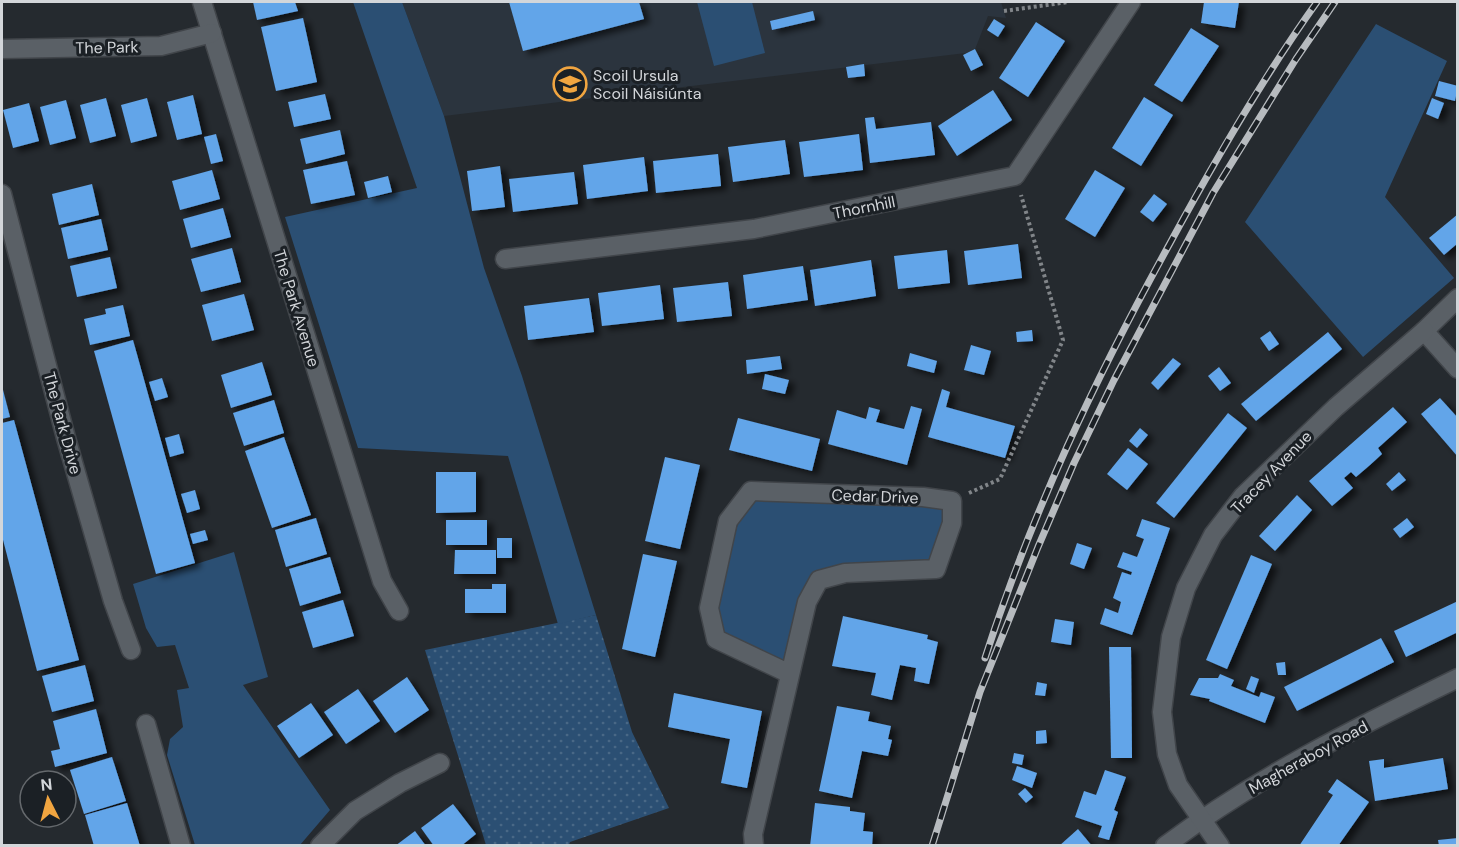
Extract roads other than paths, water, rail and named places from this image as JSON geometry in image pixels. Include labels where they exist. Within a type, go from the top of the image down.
[{"type":"street","name":"The Park Avenue","points":[[202,2],[382,581],[399,611]]},
{"type":"street","name":"Thornhill","points":[[505,259],[754,229],[1016,176],[1131,2]]},
{"type":"street","name":"The Park","points":[[2,48],[161,46],[212,33]]},
{"type":"street","name":"The Park Drive","points":[[2,194],[66,438],[113,601],[131,650]]},
{"type":"street","name":"Tracey Avenue","points":[[1220,846],[1178,785],[1167,754],[1162,712],[1171,637],[1186,588],[1214,535],[1244,496],[1336,407],[1424,331],[1458,298]]},
{"type":"street","points":[[1424,331],[1458,369]]},
{"type":"street","name":"Cedar Drive","points":[[751,491],[923,497],[952,501],[952,523],[936,569],[845,573],[819,580],[807,602],[790,674],[716,639],[710,608],[728,521],[751,491]]},
{"type":"street","points":[[754,846],[753,834],[790,674]]},
{"type":"street","name":"Magheraboy Road","points":[[1165,846],[1201,819],[1272,774],[1458,678]]},
{"type":"street","points":[[146,724],[182,846]]},
{"type":"street","points":[[320,846],[355,811],[400,783],[440,763]]},
{"type":"railway","points":[[985,658],[1044,498],[1116,346],[1221,152],[1277,61],[1317,2]]},
{"type":"railway","points":[[932,846],[980,692],[1074,463],[1114,380],[1213,193],[1296,59],[1335,2]]},
{"type":"place","name":"Scoil Ursula Scoil Náisiúnta","points":[[570,84]]}]
